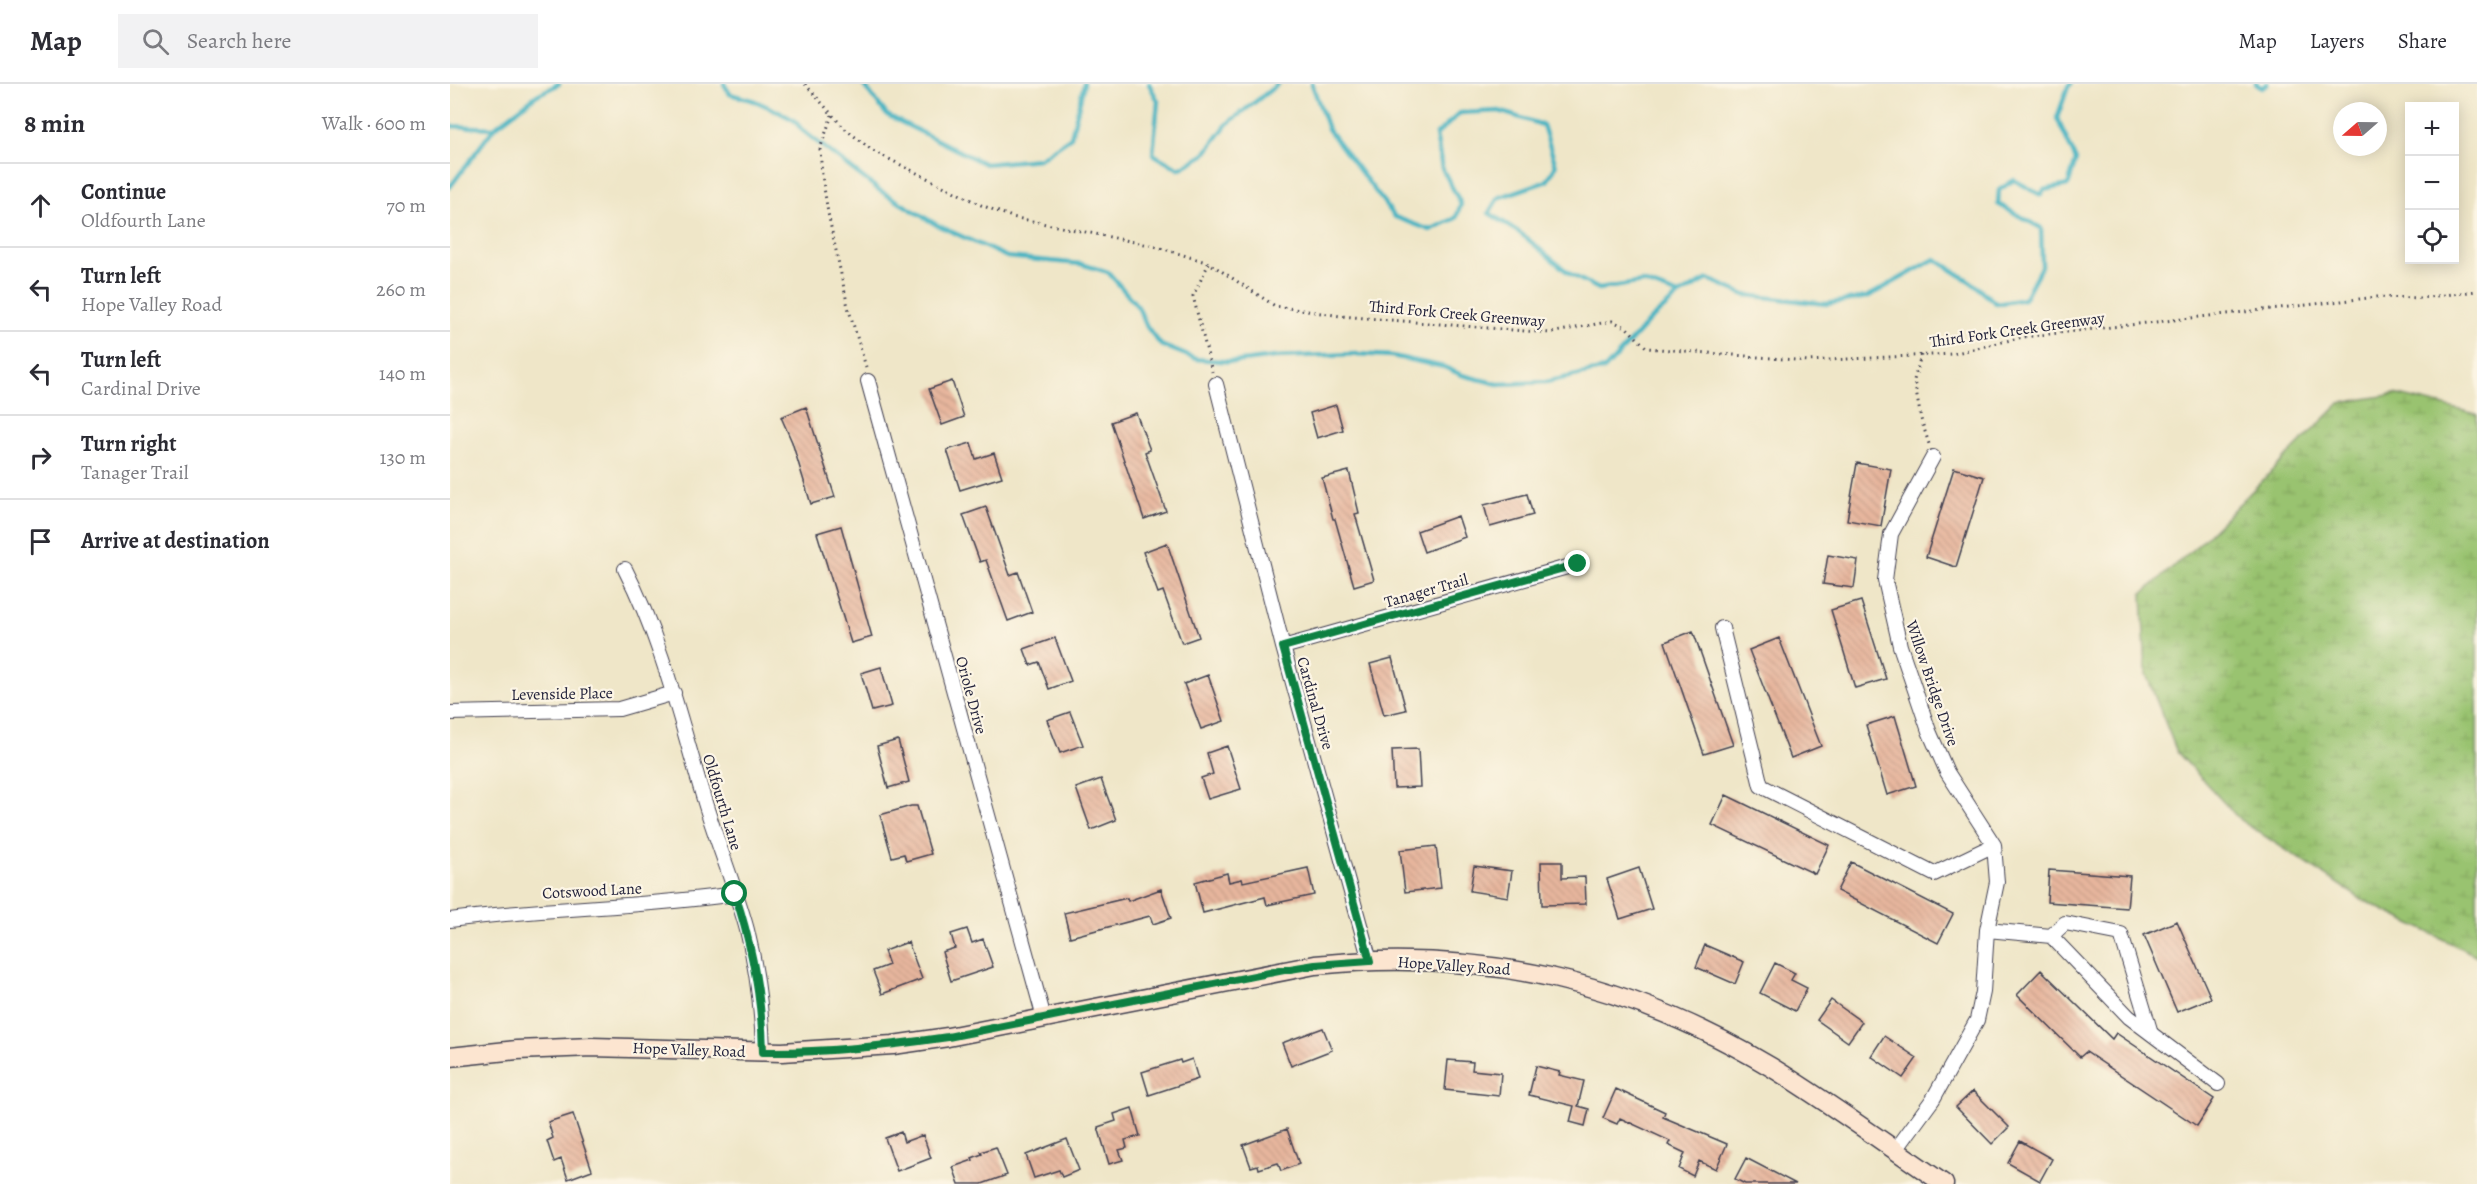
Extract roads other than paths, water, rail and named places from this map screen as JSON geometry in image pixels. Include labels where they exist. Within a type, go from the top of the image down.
[{"type":"main road","name":"Hope Valley Road","points":[[450,1057],[517,1050],[592,1047],[763,1052],[893,1045],[1315,965],[1435,960],[1494,966],[1557,977],[1625,997],[1683,1022],[1771,1067],[1944,1184]]},
{"type":"street","name":"Oriole Drive","points":[[868,381],[1044,1018]]},
{"type":"street","name":"Cardinal Drive","points":[[1216,384],[1283,647],[1370,961]]},
{"type":"street","name":"Willow Bridge Drive","points":[[1895,1151],[1934,1099],[1977,1020],[1983,992],[1987,930],[1997,882],[1994,845],[1947,772],[1929,731],[1900,646],[1885,580],[1891,534],[1933,457]]},
{"type":"street","name":"Tanager Trail","points":[[1283,647],[1578,564]]},
{"type":"street","name":"Oldfourth Lane","points":[[625,569],[643,604],[674,693],[703,797],[735,894],[755,967],[762,1014],[763,1052]]},
{"type":"street","points":[[1722,628],[1761,786],[1934,874],[1994,845]]},
{"type":"street","name":"Levenside Place","points":[[450,713],[619,709],[674,693]]},
{"type":"street","name":"Cotswood Lane","points":[[450,920],[538,910],[687,901],[735,894]]},
{"type":"street","points":[[2051,936],[2065,922],[2121,934],[2151,1034]]},
{"type":"street","points":[[1987,930],[2051,936],[2129,1017],[2218,1084]]},
{"type":"waterway","points":[[450,126],[494,128],[537,95],[559,84]]},
{"type":"waterway","points":[[724,84],[730,94],[755,101],[794,120],[802,130],[879,190],[937,225],[1007,257],[1081,264],[1108,272],[1138,307],[1147,327],[1161,345],[1196,359],[1234,362],[1275,357],[1356,354],[1392,356],[1444,367],[1462,375],[1498,384],[1546,382],[1605,369],[1650,320],[1679,295]]},
{"type":"waterway","points":[[863,84],[887,115],[985,164],[1039,159],[1071,137],[1084,84]]},
{"type":"waterway","points":[[1149,84],[1158,101],[1153,154],[1179,169],[1204,155],[1227,124],[1278,84]]},
{"type":"waterway","points":[[1312,84],[1328,129],[1395,217],[1430,230],[1456,218],[1461,204],[1442,168],[1436,135],[1460,113],[1499,111],[1543,125],[1556,166],[1547,181],[1498,198],[1489,213],[1520,233],[1570,274],[1599,289],[1643,282],[1679,295],[1708,279],[1745,295],[1826,304],[1867,297],[1935,259],[1971,282],[1997,304],[2024,299],[2042,265],[2041,228],[1998,204],[1999,190],[2014,180],[2041,195],[2044,190],[2068,185],[2076,160],[2057,118],[2071,84]]},
{"type":"waterway","points":[[2256,84],[2262,88],[2267,84]]},
{"type":"waterway","points":[[450,187],[494,128]]}]
